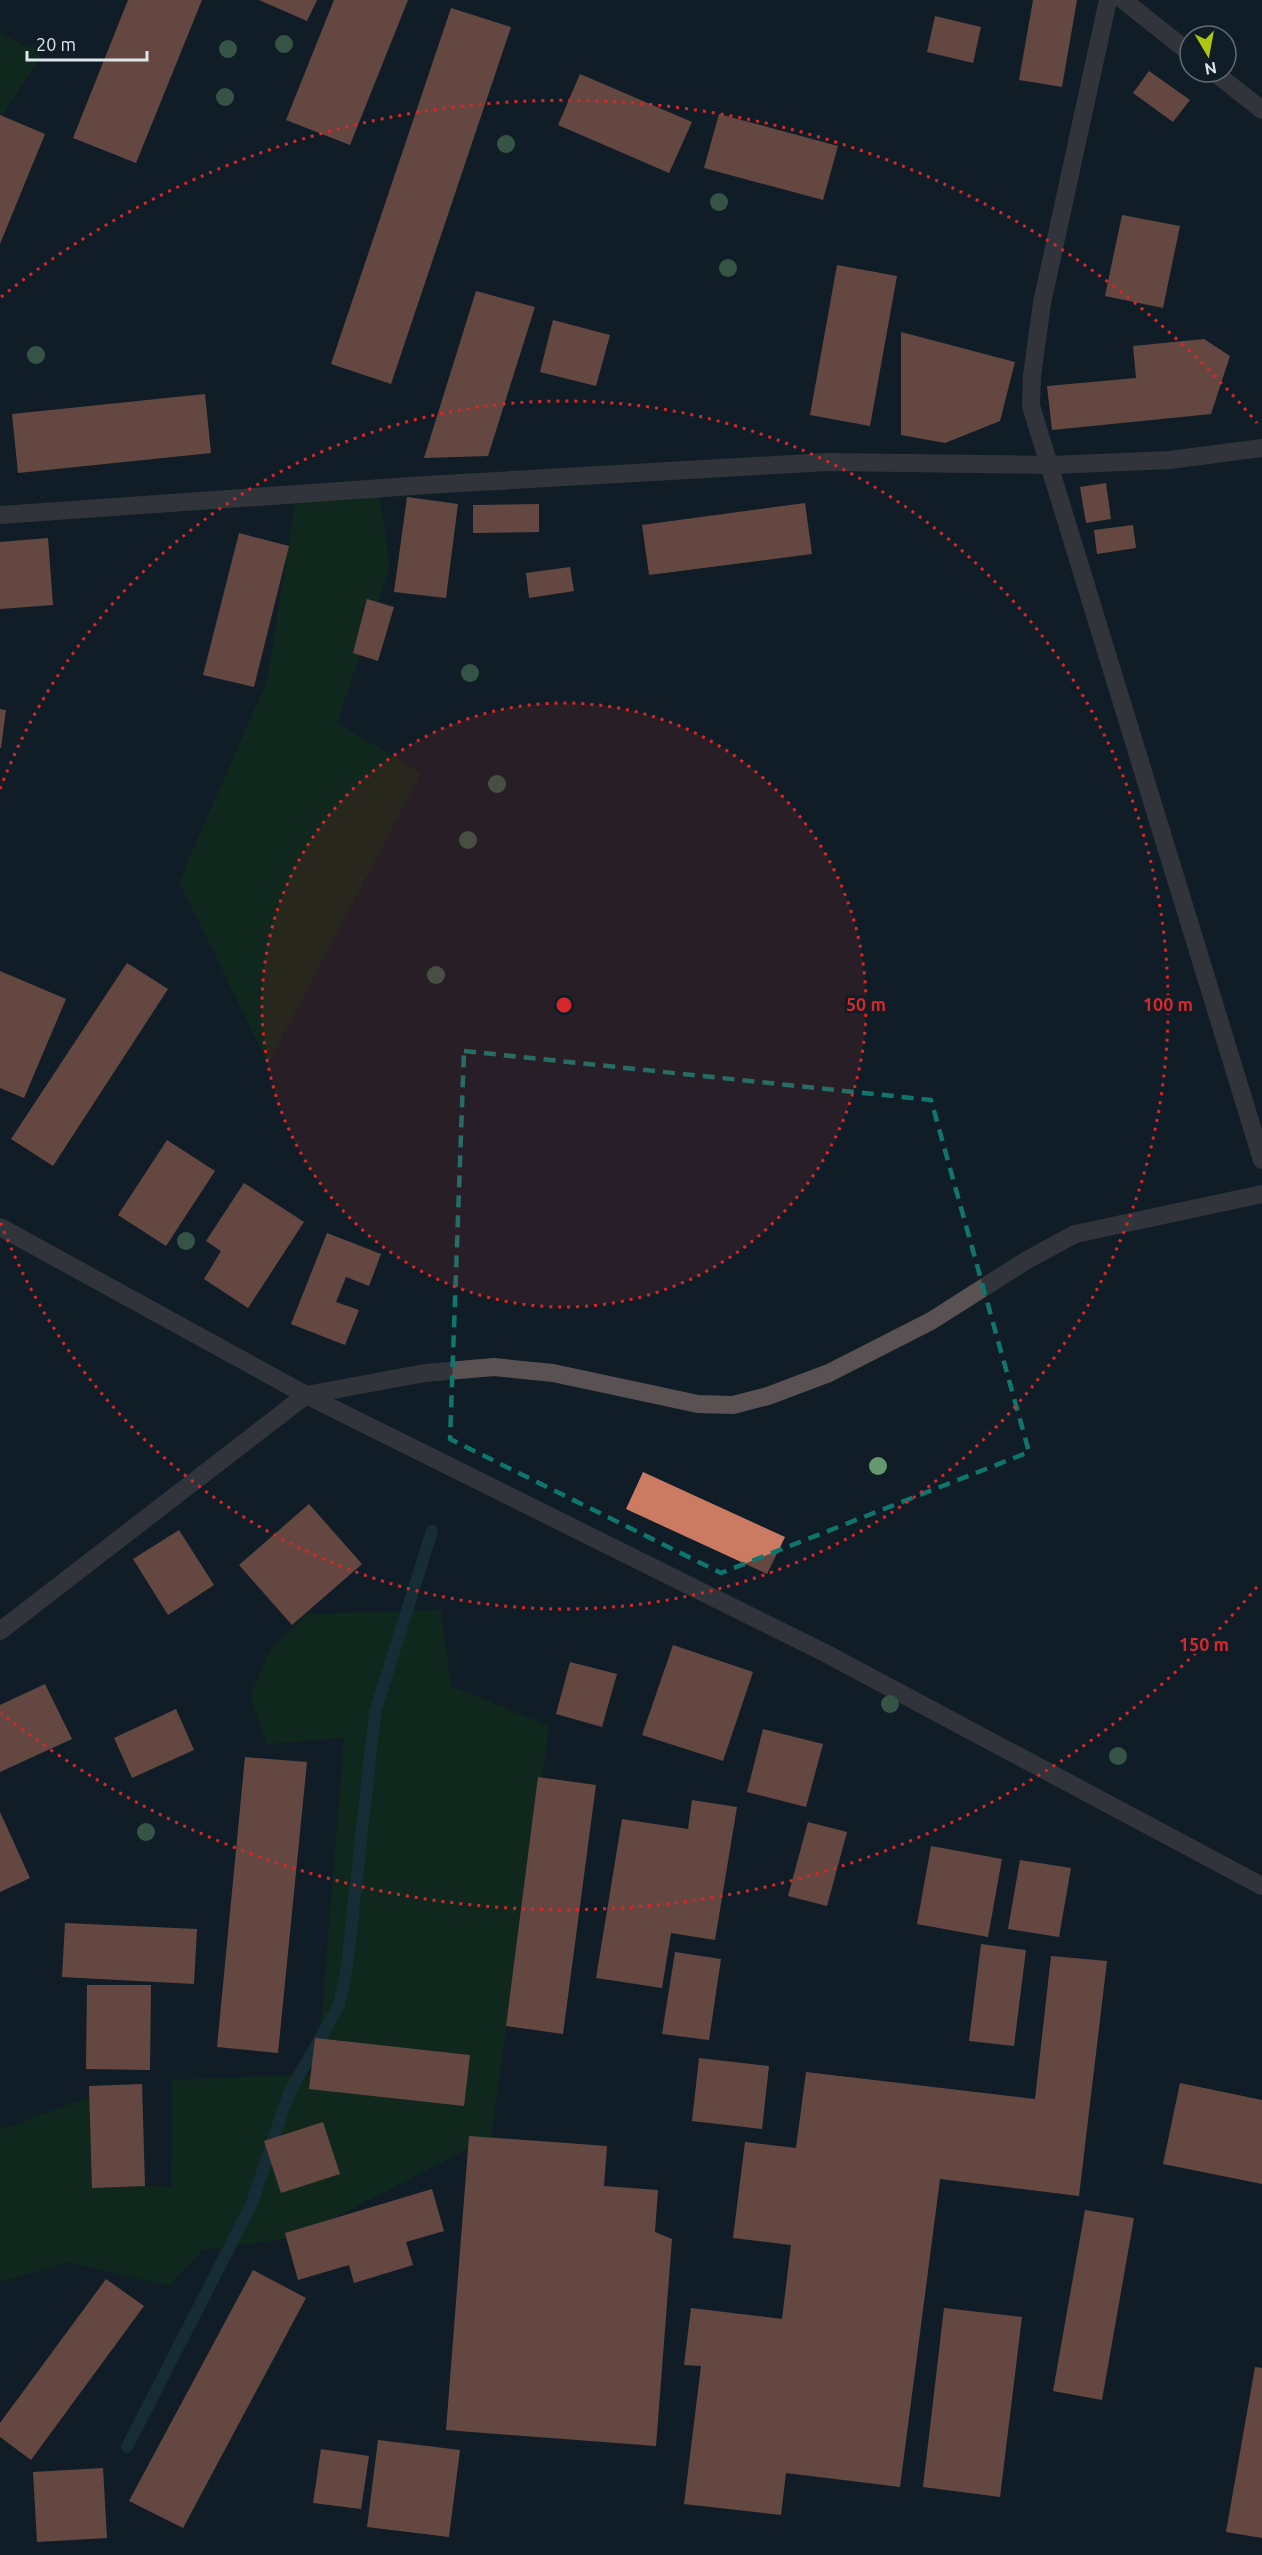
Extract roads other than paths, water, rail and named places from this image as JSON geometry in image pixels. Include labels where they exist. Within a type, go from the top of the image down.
[{"type":"street","points":[[1108,0],[1042,303],[1032,376],[1031,406],[1260,1140],[1262,1160]]},
{"type":"street","points":[[1123,0],[1178,44]]},
{"type":"street","points":[[1229,84],[1262,110]]},
{"type":"street","points":[[0,515],[426,485],[827,462],[1051,465],[1170,460],[1262,448]]},
{"type":"street","points":[[0,1631],[306,1395],[425,1373],[494,1366],[554,1373],[698,1404],[733,1405],[768,1396],[830,1373],[931,1321],[1027,1260],[1076,1234],[1262,1194]]},
{"type":"street","points":[[0,1227],[306,1395],[827,1654],[1262,1886]]},
{"type":"waterway","points":[[127,2447],[252,2203],[289,2093],[339,2005],[347,1967],[375,1712],[432,1531]]}]
